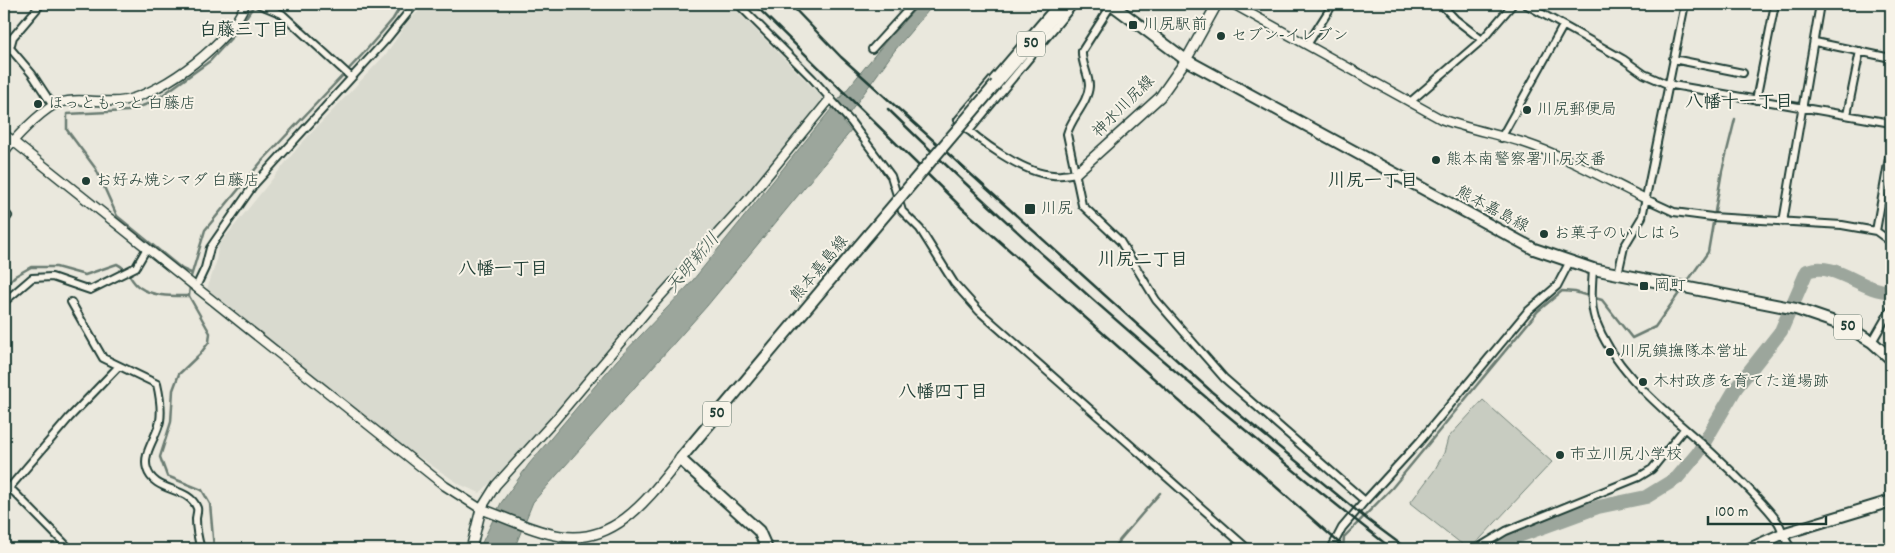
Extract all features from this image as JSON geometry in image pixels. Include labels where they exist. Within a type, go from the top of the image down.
[{"type":"main road","name":"熊本嘉島線","points":[[680,459],[1065,4]]},
{"type":"main road","name":"熊本嘉島線","points":[[1112,4],[1186,60],[1507,236],[1569,262],[1593,269],[1796,309],[1846,326],[1872,342],[1891,359]]},
{"type":"main road","name":"神水川尻線","points":[[1076,173],[1160,96],[1186,60],[1216,4]]},
{"type":"main road","points":[[472,549],[481,509],[529,527],[562,536],[589,536],[606,530],[627,518],[646,502],[680,459],[759,531],[766,549]]},
{"type":"main road","points":[[1749,549],[1782,534],[1891,501]]},
{"type":"street","points":[[41,4],[13,37],[10,48],[32,74],[53,106]]},
{"type":"street","points":[[4,152],[12,141],[53,106],[77,102],[126,101],[161,88],[215,44],[229,30],[245,4]]},
{"type":"street","points":[[258,4],[282,14],[351,77]]},
{"type":"street","points":[[196,287],[205,268],[210,248],[253,186],[385,41],[415,4]]},
{"type":"street","points":[[738,4],[851,122],[891,176],[902,211],[920,229],[954,283],[979,311],[1248,549]]},
{"type":"street","points":[[872,49],[913,4]]},
{"type":"street","points":[[1057,4],[958,120],[969,131],[1016,162],[1036,171],[1052,176],[1076,173]]},
{"type":"street","points":[[969,131],[1074,4]]},
{"type":"street","points":[[1112,4],[1082,51],[1089,88],[1085,99],[1070,124],[1067,134],[1082,205],[1120,241],[1156,300],[1224,378],[1364,501]]},
{"type":"street","points":[[1233,4],[1441,118],[1472,130],[1525,143],[1568,161],[1674,212],[1876,230],[1891,242]]},
{"type":"street","points":[[1307,45],[1334,4]]},
{"type":"street","points":[[1441,4],[1460,24],[1482,40]]},
{"type":"street","points":[[1410,102],[1482,40],[1513,4]]},
{"type":"street","points":[[1525,4],[1644,74],[1668,84],[1891,123]]},
{"type":"street","points":[[1618,274],[1624,247],[1642,217],[1672,59],[1685,4]]},
{"type":"street","points":[[1756,100],[1775,4]]},
{"type":"street","points":[[1783,222],[1820,4]]},
{"type":"street","points":[[1501,138],[1563,26]]},
{"type":"street","points":[[1815,42],[1891,58]]},
{"type":"street","points":[[1847,115],[1860,51]]},
{"type":"street","points":[[1672,59],[1743,73]]},
{"type":"street","points":[[4,134],[446,486],[481,509],[496,484],[555,420],[647,311],[746,202],[831,100]]},
{"type":"street","points":[[1876,230],[1891,147]]},
{"type":"street","points":[[4,212],[8,216],[4,221]]},
{"type":"street","points":[[4,302],[32,278],[52,277],[90,290],[124,275],[136,267],[147,248]]},
{"type":"street","points":[[1331,549],[1342,528],[1364,501],[1420,441],[1527,312],[1557,286],[1569,262]]},
{"type":"street","points":[[1593,269],[1591,295],[1595,318],[1614,352],[1645,392],[1694,439],[1712,453],[1780,526],[1782,534],[1792,549]]},
{"type":"street","points":[[71,302],[103,358],[157,384],[162,406],[160,423],[147,454],[147,469],[153,479],[163,486],[189,497],[197,508],[197,535],[201,549]]},
{"type":"street","points":[[1872,342],[1891,309]]},
{"type":"street","points":[[70,549],[14,492],[5,490],[69,418],[119,366]]},
{"type":"street","points":[[1476,549],[1506,530],[1639,477],[1652,468],[1684,429]]},
{"type":"shaded area","points":[[427,4],[730,4],[827,102],[556,414],[480,493],[461,485],[389,437],[206,292],[216,263],[218,246],[300,145],[386,54],[409,20]]},
{"type":"shaded area","points":[[920,4],[934,4],[895,50],[843,122],[851,131],[707,306],[533,502],[514,549],[479,549],[501,503],[529,464],[617,360],[689,285],[887,40]]},
{"type":"shaded area","points":[[1483,400],[1552,462],[1480,539],[1468,549],[1410,503],[1434,471],[1444,453],[1448,438]]},
{"type":"waterway","points":[[191,273],[182,269],[117,216],[96,169],[67,130],[67,114],[128,111],[153,102],[210,61],[233,36],[255,4]]},
{"type":"waterway","points":[[190,280],[205,230],[262,161],[362,55],[393,19],[402,4]]},
{"type":"waterway","points":[[1685,285],[1708,252],[1722,171],[1735,119]]},
{"type":"waterway","points":[[4,287],[15,276],[31,267],[56,267],[85,275],[117,264],[125,269],[139,287],[150,293],[189,296]]},
{"type":"waterway","points":[[1491,549],[1516,537],[1598,507],[1646,497],[1677,478],[1698,453],[1736,388],[1781,331],[1807,271],[1828,270],[1870,287],[1891,291]]},
{"type":"waterway","points":[[190,285],[189,296],[210,333],[209,342],[200,354],[179,374],[173,390],[171,422],[160,457],[167,476],[202,490],[210,504],[214,549]]},
{"type":"waterway","points":[[1343,549],[1344,537],[1392,488],[1538,311],[1562,291],[1575,292],[1602,300],[1632,338],[1655,327],[1682,289]]},
{"type":"waterway","points":[[1112,549],[1160,493]]},
{"type":"railway","points":[[754,4],[963,209],[1346,549]]},
{"type":"railway","points":[[790,4],[841,57],[1212,392],[1368,520],[1407,549]]},
{"type":"railway","points":[[888,109],[1009,224],[1134,336],[1262,444],[1392,549]]},
{"type":"place","name":"川尻駅前","points":[[1133,25]]},
{"type":"place","name":"セブン-イレブン","points":[[1221,36]]},
{"type":"place","name":"ほっともっと 白藤店","points":[[38,104]]},
{"type":"place","name":"川尻郵便局","points":[[1527,110]]},
{"type":"place","name":"熊本南警察署川尻交番","points":[[1436,160]]},
{"type":"place","name":"お好み焼シマダ 白藤店","points":[[86,181]]},
{"type":"place","name":"川尻","points":[[1030,209]]},
{"type":"place","name":"お菓子のいしはら","points":[[1544,234]]},
{"type":"place","name":"岡町","points":[[1644,286]]},
{"type":"place","name":"川尻鎮撫隊本営址","points":[[1610,352]]},
{"type":"place","name":"木村政彦を育てた道場跡","points":[[1643,382]]},
{"type":"place","name":"市立川尻小学校","points":[[1560,455]]},
{"type":"district","name":"白藤三丁目","points":[[244,31]]},
{"type":"district","name":"八幡十一丁目","points":[[1739,103]]},
{"type":"district","name":"川尻一丁目","points":[[1373,182]]},
{"type":"district","name":"川尻二丁目","points":[[1143,261]]},
{"type":"district","name":"八幡一丁目","points":[[503,270]]},
{"type":"district","name":"八幡四丁目","points":[[943,393]]},
{"type":"water label","name":"天明新川","points":[[694,264]]}]
